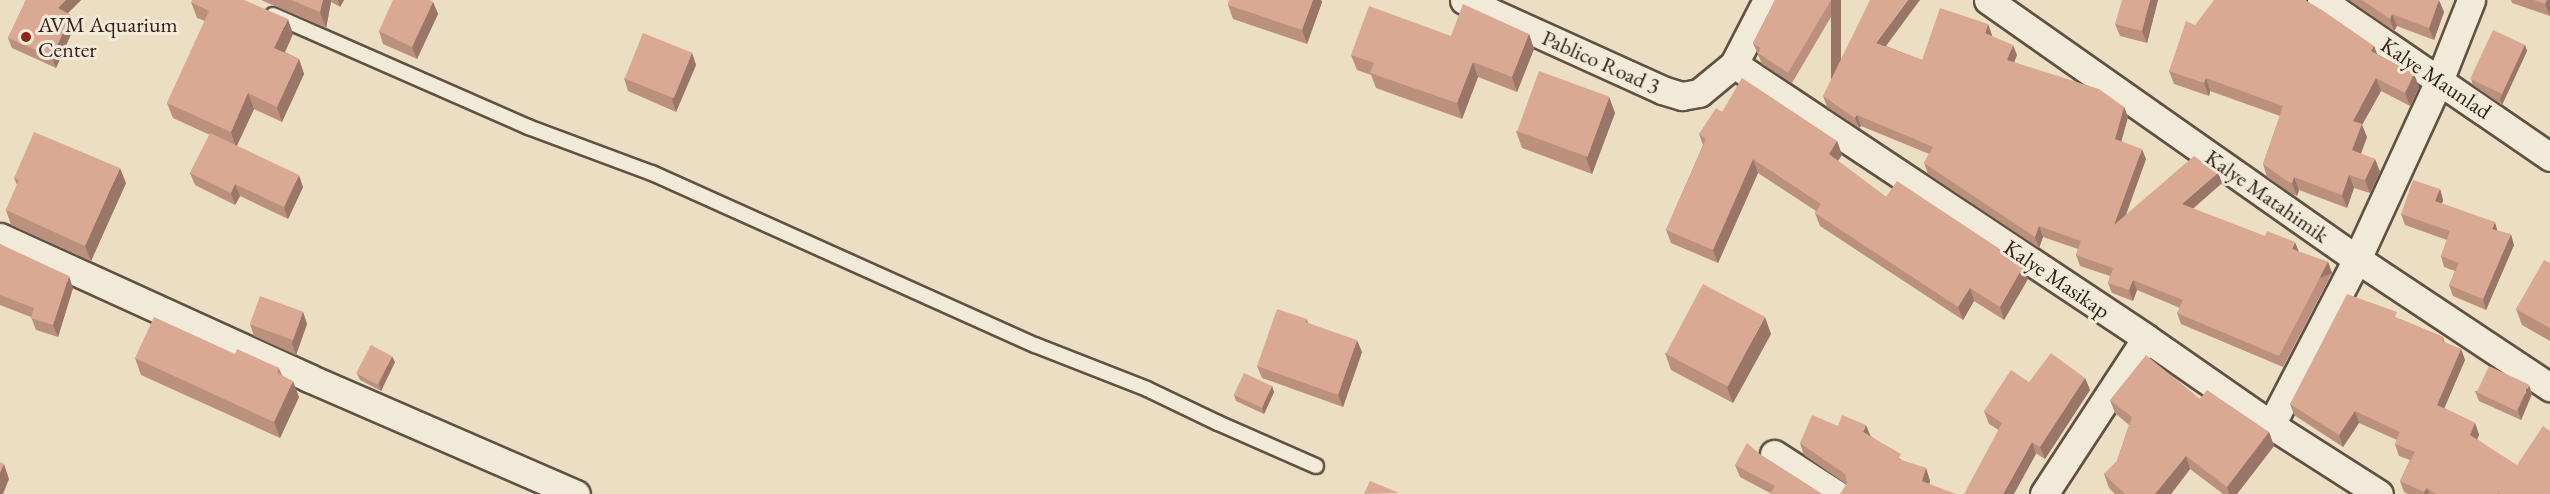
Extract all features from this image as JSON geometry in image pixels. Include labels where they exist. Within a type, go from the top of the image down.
[{"type":"street","name":"Pablico Road 3","points":[[1464,0],[1662,90],[1682,96],[1699,93],[1734,64]]},
{"type":"street","points":[[1734,64],[1767,0]]},
{"type":"street","name":"Kalye Matahimik","points":[[1988,0],[2357,259],[2550,387]]},
{"type":"street","name":"Kalye Maunlad","points":[[2321,0],[2550,157]]},
{"type":"street","points":[[2271,425],[2357,259],[2439,81],[2471,0]]},
{"type":"street","name":"Kalye Masikap","points":[[1734,64],[2146,338],[2271,425],[2379,494]]},
{"type":"street","points":[[0,237],[309,378],[576,494]]},
{"type":"street","points":[[2048,492],[2146,338]]},
{"type":"street","points":[[1774,454],[1836,494]]},
{"type":"lane","points":[[259,9],[528,127],[652,173],[1014,336],[1147,389],[1317,466]]},
{"type":"building","points":[[26,0],[66,0],[58,8],[71,15],[52,57],[8,38]]},
{"type":"building","points":[[192,0],[244,0],[288,19],[274,48],[299,59],[277,107],[248,93],[231,132],[167,103],[209,11],[191,2]]},
{"type":"building","points":[[291,0],[323,0],[320,12]]},
{"type":"building","points":[[393,0],[430,0],[433,2],[412,47],[379,31]]},
{"type":"building","points":[[1229,0],[1313,0],[1302,30],[1228,5]]},
{"type":"building","points":[[1775,0],[1831,0],[1788,73],[1758,53],[1761,48],[1753,43]]},
{"type":"building","points":[[1870,0],[1908,0],[1876,43],[1922,60],[1940,8],[1988,24],[1985,33],[2013,45],[2007,60],[2099,89],[2124,107],[2115,139],[2142,149],[2114,225],[2194,156],[2218,173],[2182,204],[2265,236],[2267,231],[2295,242],[2292,249],[2328,262],[2279,356],[2177,313],[2183,300],[2133,280],[2129,290],[2108,283],[2113,268],[2076,255],[2081,241],[2039,226],[2035,237],[1924,163],[1933,147],[1857,115],[1855,118],[1823,96]]},
{"type":"building","points":[[2122,0],[2150,0],[2142,31],[2115,24]]},
{"type":"building","points":[[2214,0],[2305,0],[2374,46],[2371,51],[2414,74],[2405,93],[2376,78],[2353,121],[2362,124],[2352,150],[2375,159],[2365,180],[2349,175],[2342,195],[2294,177],[2292,183],[2287,181],[2263,164],[2283,106],[2206,78],[2204,83],[2169,71],[2186,21],[2195,25]]},
{"type":"building","points":[[2362,0],[2439,0],[2429,28],[2392,14],[2390,19]]},
{"type":"building","points":[[2534,0],[2547,0],[2545,4]]},
{"type":"building","points":[[1463,4],[1529,34],[1512,77],[1473,62],[1457,103],[1370,73],[1374,63],[1351,55],[1369,6],[1451,36]]},
{"type":"building","points":[[2493,30],[2525,45],[2502,94],[2470,79]]},
{"type":"building","points":[[643,33],[692,53],[674,98],[625,78]]},
{"type":"building","points":[[1539,71],[1609,97],[1588,157],[1517,131]]},
{"type":"building","points":[[1742,78],[1837,141],[1829,154],[1886,197],[1897,181],[2024,265],[2000,307],[1970,288],[1958,307],[1815,213],[1821,204],[1753,159],[1713,250],[1666,230],[1706,139],[1699,134],[1716,108],[1722,112]]},
{"type":"building","points":[[34,132],[120,168],[85,246],[6,210],[19,180],[14,178]]},
{"type":"building","points":[[210,133],[299,175],[284,207],[235,184],[231,193],[190,173]]},
{"type":"building","points":[[2413,180],[2440,189],[2435,201],[2495,222],[2492,229],[2511,234],[2483,299],[2449,285],[2459,263],[2441,256],[2450,231],[2401,214]]},
{"type":"building","points":[[0,244],[69,276],[53,325],[31,318],[34,308],[0,295]]},
{"type":"building","points":[[2544,260],[2550,263],[2550,328],[2516,309]]},
{"type":"building","points":[[1703,284],[1765,317],[1728,387],[1666,354]]},
{"type":"building","points":[[2347,294],[2397,312],[2395,317],[2443,337],[2442,341],[2461,349],[2437,405],[2475,423],[2470,435],[2517,465],[2543,426],[2550,431],[2550,494],[2436,494],[2427,488],[2424,492],[2400,481],[2415,452],[2395,444],[2400,432],[2355,411],[2339,435],[2290,404]]},
{"type":"building","points":[[260,296],[303,312],[293,340],[250,324]]},
{"type":"building","points":[[1277,309],[1307,319],[1305,322],[1357,340],[1338,395],[1257,366]]},
{"type":"building","points":[[154,317],[235,354],[237,349],[279,368],[277,373],[293,381],[274,422],[135,358]]},
{"type":"building","points":[[371,345],[392,356],[377,385],[356,373]]},
{"type":"building","points":[[2051,353],[2085,378],[2040,447],[2032,442],[2003,494],[1964,494],[2002,423],[1984,411],[2011,370],[2029,382]]},
{"type":"building","points":[[2146,355],[2200,399],[2207,390],[2269,432],[2227,487],[2186,456],[2155,494],[2125,494],[2104,474],[2117,461],[2132,417],[2110,400]]},
{"type":"building","points":[[2489,366],[2529,385],[2517,411],[2477,392]]},
{"type":"building","points":[[1244,373],[1272,386],[1262,408],[1234,395]]},
{"type":"building","points":[[1812,415],[1838,426],[1842,415],[1866,425],[1863,432],[1901,454],[1898,459],[1926,468],[1922,481],[1956,494],[1840,494],[1847,483],[1845,474],[1800,443]]},
{"type":"building","points":[[1747,443],[1761,455],[1822,494],[1770,494],[1775,486],[1735,465]]},
{"type":"building","points":[[1370,481],[1399,493],[1364,494]]},
{"type":"place","name":"AVM Aquarium Center","points":[[26,37]]}]
